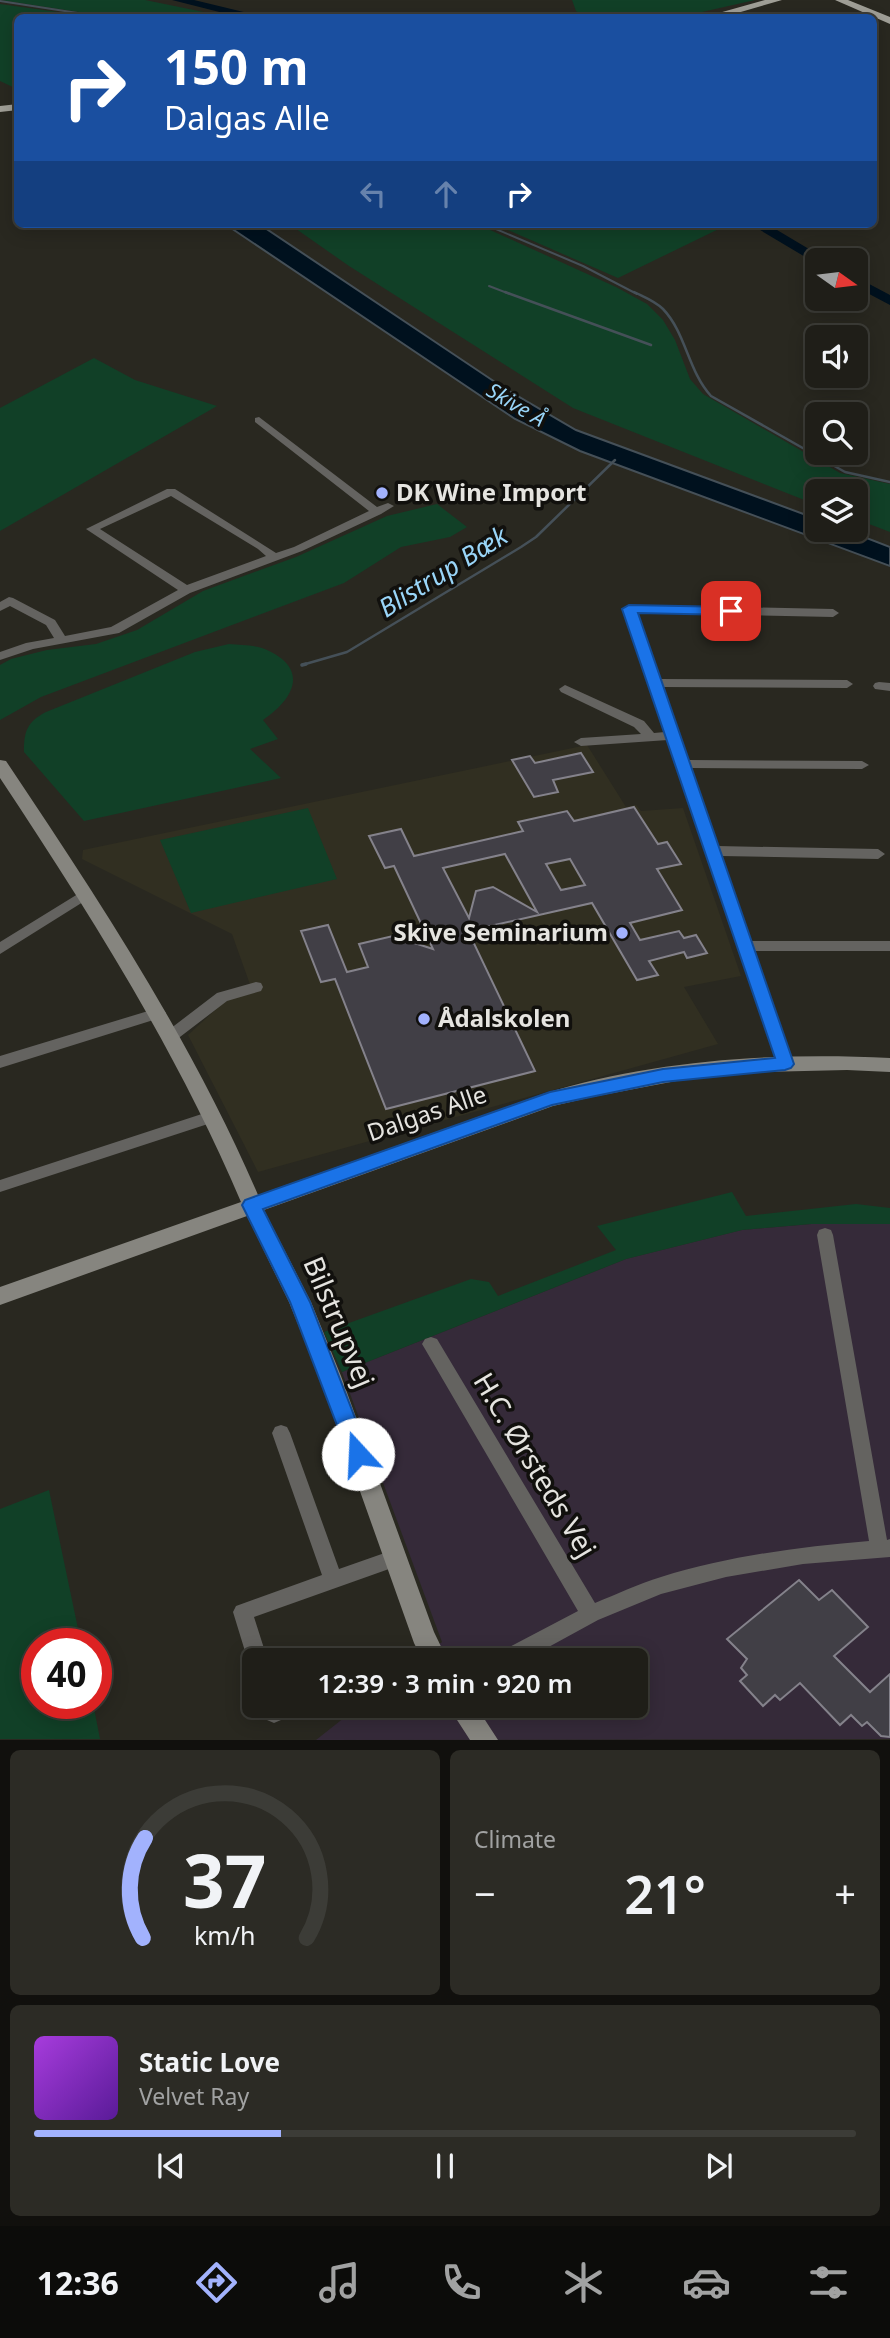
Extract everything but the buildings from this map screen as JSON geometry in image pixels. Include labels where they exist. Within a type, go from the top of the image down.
[{"type":"main road","points":[[722,14],[778,0]]},
{"type":"main road","points":[[841,0],[875,14]]},
{"type":"street","points":[[0,656],[30,646],[115,630],[187,590],[320,539],[382,509],[258,420]]},
{"type":"street","points":[[187,590],[92,529],[171,491],[274,557]]},
{"type":"street","points":[[0,607],[9,601],[51,623],[62,640]]},
{"type":"street","points":[[785,1064],[747,946],[629,609],[833,613]]},
{"type":"street","points":[[654,683],[847,684]]},
{"type":"street","points":[[565,689],[639,724],[652,739]]},
{"type":"street","points":[[580,742],[673,736]]},
{"type":"street","points":[[683,764],[862,765]]},
{"type":"street","name":"Bilstrupvej","points":[[0,765],[86,894],[158,1013],[231,1155],[252,1205],[300,1302],[431,1648]]},
{"type":"street","points":[[714,851],[878,854]]},
{"type":"street","points":[[0,949],[86,894]]},
{"type":"street","points":[[747,946],[890,946]]},
{"type":"street","points":[[171,1036],[222,997],[256,987]]},
{"type":"street","points":[[0,1062],[158,1013]]},
{"type":"street","name":"Dalgas Alle","points":[[0,1296],[550,1099],[663,1075],[785,1064],[890,1065]]},
{"type":"street","points":[[0,1186],[211,1117]]},
{"type":"street","points":[[527,1648],[591,1614],[659,1586],[726,1568],[803,1555],[885,1548],[825,1235]]},
{"type":"street","name":"H.C. Ørsteds Vej","points":[[431,1344],[591,1614]]},
{"type":"street","points":[[281,1433],[333,1580]]},
{"type":"street","points":[[254,1648],[243,1612],[396,1559]]},
{"type":"street","points":[[469,1718],[486,1740]]},
{"type":"shaded area","points":[[587,745],[626,807],[636,805],[641,811],[683,808],[741,976],[684,987],[718,1044],[258,1172],[188,1035],[226,1000],[253,993],[232,934],[82,859],[83,850]]},
{"type":"shaded area","points":[[811,1224],[890,1224],[890,1739],[316,1740],[344,1718],[648,1718],[648,1648],[434,1648],[442,1642],[342,1372],[626,1259],[742,1230]]},
{"type":"green space","points":[[0,0],[145,0],[213,14],[92,14]]},
{"type":"green space","points":[[572,0],[755,0],[693,14],[580,14]]},
{"type":"green space","points":[[0,4],[72,14],[14,14],[14,88],[0,81]]},
{"type":"green space","points":[[295,228],[486,228],[616,287],[647,304],[663,320],[675,340],[690,379],[703,394],[805,453],[805,465],[826,465],[840,473],[867,479],[805,479],[805,500],[573,408],[349,266]]},
{"type":"green space","points":[[503,228],[721,228],[618,278]]},
{"type":"green space","points":[[94,358],[135,380],[217,406],[0,531],[0,408]]},
{"type":"green space","points":[[868,479],[890,484],[890,532],[868,524]]},
{"type":"green space","points":[[437,504],[467,527],[450,537],[401,547],[344,583],[41,697],[0,720],[0,665],[11,659],[47,650],[96,644],[137,630],[203,591],[296,557],[387,516]]},
{"type":"green space","points":[[229,644],[262,648],[277,655],[292,673],[293,682],[284,702],[263,720],[278,739],[250,749],[281,778],[84,821],[24,752],[28,728],[46,712],[195,652]]},
{"type":"green space","points":[[308,808],[337,879],[191,913],[160,840]]},
{"type":"green space","points":[[732,1192],[746,1216],[856,1204],[890,1208],[890,1224],[811,1224],[742,1230],[626,1259],[342,1372],[324,1332],[471,1279],[489,1282],[498,1296],[616,1250],[597,1226]]},
{"type":"green space","points":[[49,1490],[78,1628],[21,1628],[21,1719],[96,1719],[100,1739],[0,1739],[0,1509]]},
{"type":"water","name":"Skive Å","points":[[231,228],[265,228],[504,388],[576,430],[805,515],[805,534],[580,451],[515,419]]},
{"type":"water","points":[[868,538],[890,547],[890,566],[825,542],[868,542]]},
{"type":"waterway","points":[[178,0],[243,14]]},
{"type":"waterway","points":[[0,1],[84,14]]},
{"type":"waterway","points":[[493,228],[583,266],[637,294]]},
{"type":"waterway","points":[[764,228],[805,251]]},
{"type":"waterway","points":[[489,286],[510,294]]},
{"type":"waterway","points":[[868,288],[890,301]]},
{"type":"waterway","points":[[505,292],[651,345]]},
{"type":"waterway","points":[[634,292],[663,309],[671,319],[697,375],[711,396],[845,472],[890,482]]},
{"type":"waterway","name":"Blistrup Bæk","points":[[306,664],[302,665],[347,652],[521,547],[536,537],[615,460]]},
{"type":"place","name":"DK Wine Import","points":[[382,493]]},
{"type":"place","name":"Skive Seminarium","points":[[622,933]]},
{"type":"place","name":"Ådalskolen","points":[[424,1019]]},
{"type":"route","points":[[358,1454],[300,1302],[261,1228],[252,1205],[550,1099],[610,1084],[663,1075],[739,1066],[785,1064],[781,1044],[629,609],[731,611]]}]
